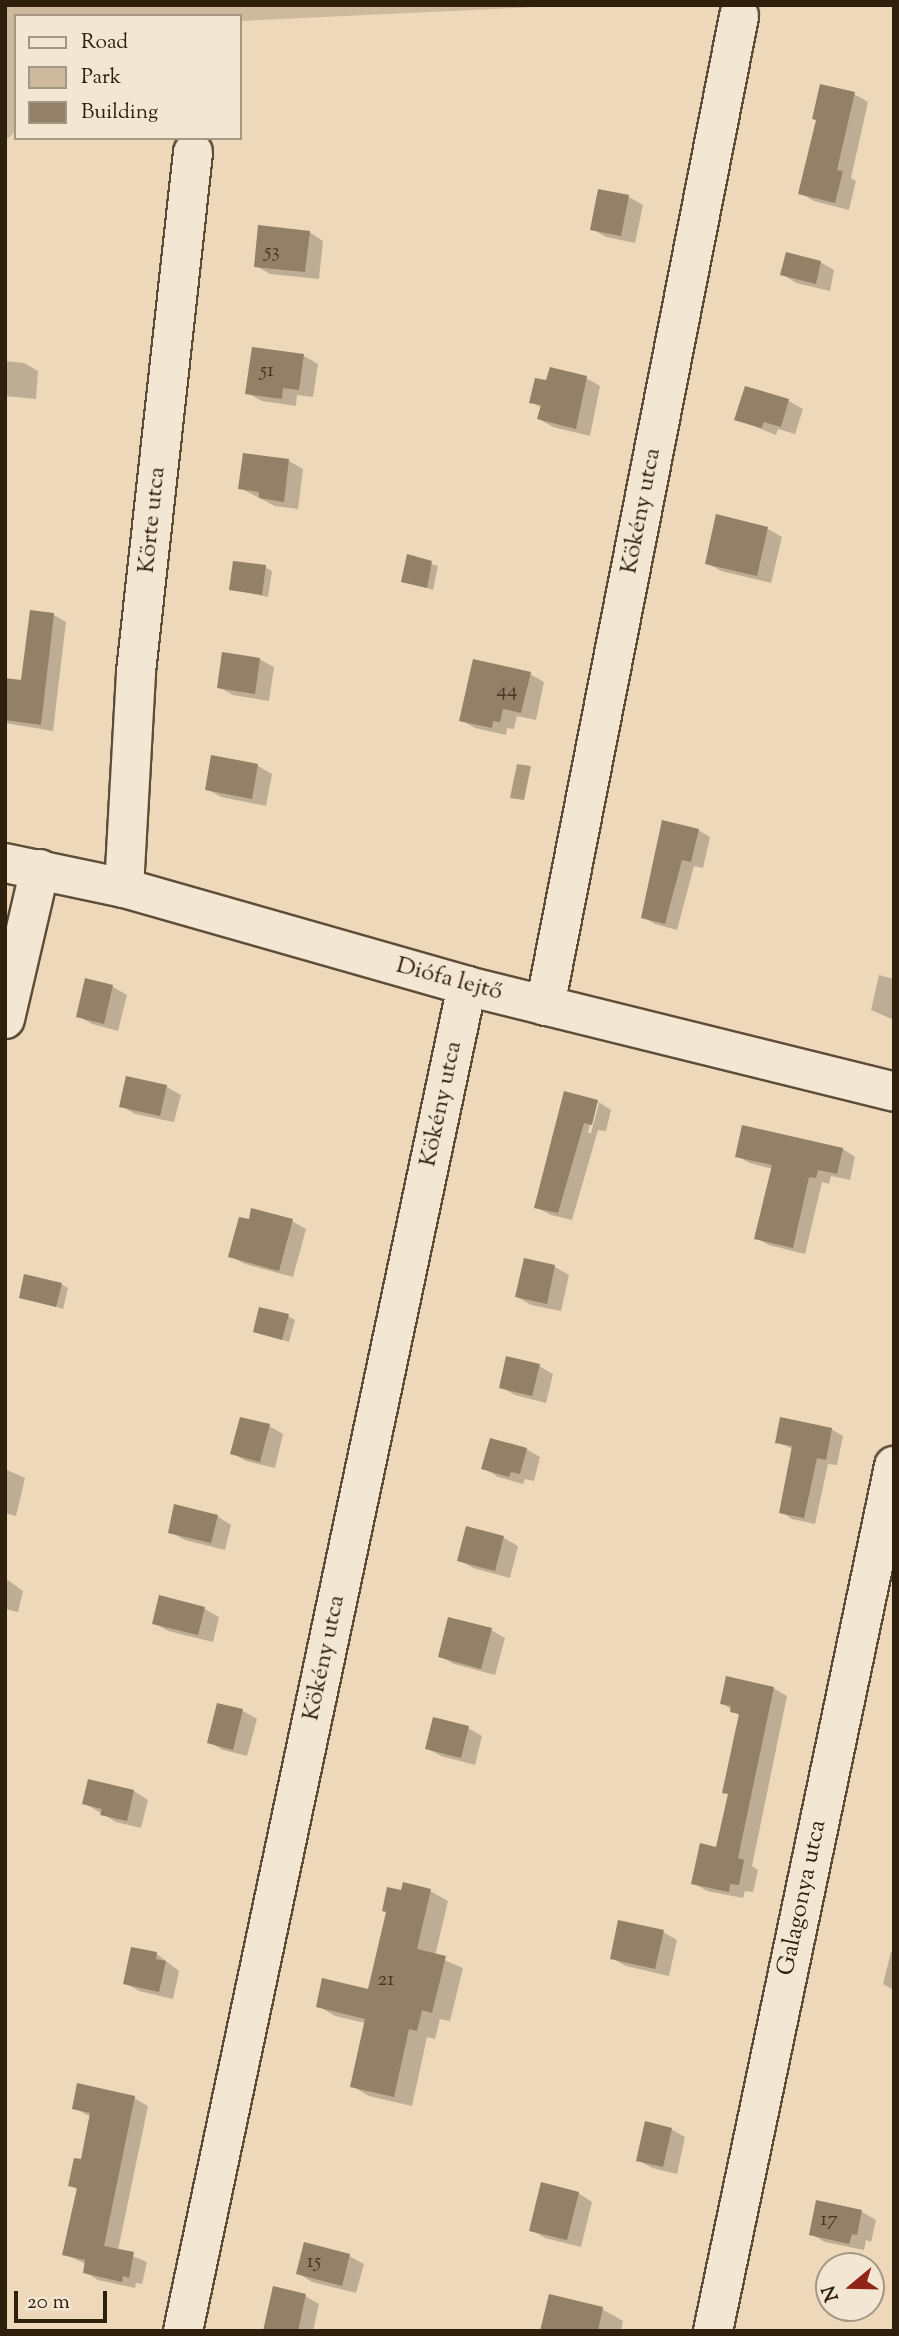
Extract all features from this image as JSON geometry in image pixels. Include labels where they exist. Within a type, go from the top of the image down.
[{"type":"street","name":"Kökény utca","points":[[545,1006],[739,16]]},
{"type":"street","name":"Körte utca","points":[[124,888],[136,672],[193,152]]},
{"type":"street","name":"Diófa lejtő","points":[[22,866],[124,888],[467,986],[894,1092]]},
{"type":"street","points":[[5,1018],[22,866]]},
{"type":"street","name":"Kökény utca","points":[[183,2331],[467,986]]},
{"type":"street","name":"Galagonya utca","points":[[713,2331],[894,1466]]},
{"type":"green space","points":[[5,5],[579,5],[242,21],[242,14],[14,14],[14,133],[5,141]]},
{"type":"shaded area","points":[[517,764],[531,766],[524,800],[510,798]]},
{"type":"building","points":[[820,84],[855,92],[837,170],[843,171],[835,203],[798,194],[816,120],[812,119]]},
{"type":"building","points":[[598,189],[629,195],[621,236],[590,230]]},
{"type":"building","points":[[258,225],[310,231],[305,272],[254,267]]},
{"type":"building","points":[[786,252],[821,261],[816,284],[780,275]]},
{"type":"building","points":[[252,347],[304,354],[299,390],[283,388],[282,399],[245,394]]},
{"type":"building","points":[[550,367],[587,376],[576,429],[537,419],[541,405],[529,403],[535,378],[546,380]]},
{"type":"building","points":[[745,386],[789,399],[781,427],[764,422],[761,428],[734,420]]},
{"type":"building","points":[[243,453],[289,459],[284,502],[259,498],[259,492],[238,489]]},
{"type":"building","points":[[716,514],[768,527],[757,576],[705,564]]},
{"type":"building","points":[[407,554],[432,561],[427,588],[401,582]]},
{"type":"building","points":[[233,561],[266,565],[262,595],[229,590]]},
{"type":"building","points":[[30,610],[54,613],[41,725],[5,720],[5,678],[21,680]]},
{"type":"building","points":[[222,652],[260,658],[255,694],[217,688]]},
{"type":"building","points":[[473,659],[531,672],[521,713],[503,709],[500,722],[493,721],[492,728],[459,721]]},
{"type":"building","points":[[211,755],[258,764],[252,799],[205,790]]},
{"type":"building","points":[[662,820],[699,829],[691,862],[682,860],[665,924],[641,918]]},
{"type":"building","points":[[85,978],[113,985],[104,1024],[76,1017]]},
{"type":"building","points":[[126,1076],[167,1085],[160,1116],[119,1107]]},
{"type":"building","points":[[564,1091],[598,1100],[592,1125],[584,1123],[558,1213],[534,1208]]},
{"type":"building","points":[[742,1125],[843,1148],[837,1174],[818,1170],[816,1178],[809,1177],[793,1248],[754,1239],[772,1165],[735,1157]]},
{"type":"building","points":[[251,1208],[293,1219],[279,1271],[228,1257],[239,1217],[249,1219]]},
{"type":"building","points":[[524,1258],[555,1265],[547,1304],[515,1297]]},
{"type":"building","points":[[24,1274],[62,1283],[56,1307],[19,1298]]},
{"type":"building","points":[[259,1307],[289,1314],[282,1340],[253,1332]]},
{"type":"building","points":[[506,1356],[540,1364],[532,1396],[499,1388]]},
{"type":"building","points":[[240,1417],[270,1424],[260,1462],[230,1454]]},
{"type":"building","points":[[780,1417],[832,1428],[826,1460],[817,1458],[804,1518],[779,1513],[792,1446],[775,1443]]},
{"type":"building","points":[[490,1438],[527,1448],[520,1474],[511,1472],[509,1477],[481,1469]]},
{"type":"building","points":[[174,1504],[218,1515],[211,1543],[168,1533]]},
{"type":"building","points":[[466,1526],[504,1536],[495,1571],[457,1561]]},
{"type":"building","points":[[159,1595],[205,1607],[198,1635],[152,1624]]},
{"type":"building","points":[[448,1617],[492,1628],[481,1669],[438,1657]]},
{"type":"building","points":[[726,1676],[774,1687],[738,1858],[744,1860],[739,1885],[730,1884],[729,1892],[691,1884],[700,1843],[716,1847],[728,1794],[722,1793],[739,1714],[730,1712],[731,1706],[720,1704]]},
{"type":"building","points":[[217,1703],[243,1709],[233,1750],[207,1743]]},
{"type":"building","points":[[433,1717],[469,1726],[461,1758],[425,1749]]},
{"type":"building","points":[[88,1779],[134,1790],[127,1821],[100,1815],[102,1809],[82,1804]]},
{"type":"building","points":[[403,1882],[431,1889],[417,1949],[446,1956],[432,2013],[422,2010],[417,2031],[409,2029],[394,2097],[350,2087],[365,2019],[316,2007],[322,1978],[368,1989],[386,1912],[382,1911],[387,1887],[401,1890]]},
{"type":"building","points":[[618,1920],[664,1930],[655,1969],[610,1959]]},
{"type":"building","points":[[131,1947],[157,1952],[156,1959],[166,1961],[159,1992],[123,1984]]},
{"type":"building","points":[[77,2083],[135,2096],[104,2246],[134,2252],[129,2278],[123,2276],[122,2282],[83,2273],[85,2260],[62,2255],[77,2188],[68,2186],[74,2158],[81,2159],[90,2113],[72,2109]]},
{"type":"building","points":[[645,2121],[672,2128],[663,2167],[636,2161]]},
{"type":"building","points":[[541,2182],[579,2192],[567,2240],[529,2231]]},
{"type":"building","points":[[816,2200],[862,2210],[857,2235],[852,2234],[849,2244],[809,2235]]},
{"type":"building","points":[[304,2242],[350,2254],[342,2286],[296,2274]]},
{"type":"building","points":[[273,2286],[306,2294],[298,2331],[263,2331]]},
{"type":"building","points":[[549,2294],[603,2307],[598,2331],[540,2331]]}]
